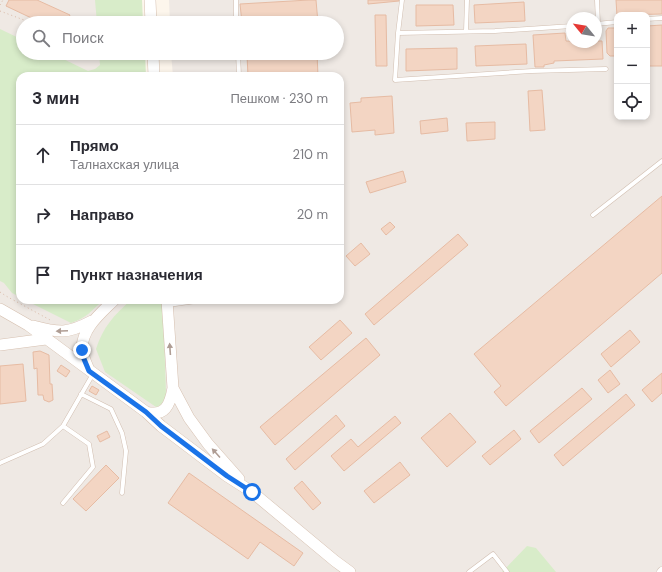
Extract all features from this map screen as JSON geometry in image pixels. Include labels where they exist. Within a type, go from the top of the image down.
[{"type":"main road","points":[[150,0],[151,16]]},
{"type":"main road","points":[[153,60],[154,72]]},
{"type":"main road","points":[[91,372],[84,359],[82,350],[83,342],[86,333],[94,320],[110,304]]},
{"type":"main road","points":[[149,416],[162,412],[169,403],[171,396],[172,388],[167,304]]},
{"type":"main road","points":[[0,310],[28,325],[227,476],[252,492],[350,572]]},
{"type":"main road","points":[[28,325],[63,332],[81,327],[94,320]]},
{"type":"main road","points":[[0,345],[46,339]]},
{"type":"main road","points":[[172,388],[189,418],[208,444],[252,492]]},
{"type":"lane","points":[[236,0],[236,16]]},
{"type":"lane","points":[[402,0],[395,80],[532,71],[606,69]]},
{"type":"lane","points":[[466,31],[467,0]]},
{"type":"lane","points":[[597,0],[597,12]]},
{"type":"lane","points":[[650,19],[662,18]]},
{"type":"lane","points":[[602,24],[614,22]]},
{"type":"lane","points":[[398,32],[496,30],[566,26]]},
{"type":"lane","points":[[238,60],[239,72]]},
{"type":"lane","points":[[593,215],[662,161]]},
{"type":"lane","points":[[0,463],[43,444],[63,426],[81,394],[91,372]]},
{"type":"lane","points":[[81,394],[111,409],[122,433],[126,452],[122,493]]},
{"type":"lane","points":[[63,426],[89,444],[92,467],[63,502]]},
{"type":"lane","points":[[469,572],[493,554],[507,572]]},
{"type":"path","points":[[0,6],[3,0]]},
{"type":"path","points":[[0,11],[16,17]]},
{"type":"path","points":[[0,292],[16,301]]},
{"type":"path","points":[[21,304],[53,321]]},
{"type":"shaded area","points":[[0,0],[107,0],[108,16],[16,16],[16,42],[0,35]]},
{"type":"shaded area","points":[[169,0],[662,0],[662,572],[0,572],[0,272],[16,279],[16,304],[344,304],[344,72],[173,72],[172,60],[344,60],[344,16],[170,16]]},
{"type":"shaded area","points":[[57,60],[104,60],[97,72],[85,72]]},
{"type":"green space","points":[[95,0],[142,0],[143,16],[96,16]]},
{"type":"green space","points":[[0,29],[16,37],[16,60],[65,60],[88,71],[95,69],[100,65],[100,60],[145,60],[146,72],[16,72],[16,295],[0,281]]},
{"type":"green space","points":[[33,304],[99,304],[85,316],[71,323]]},
{"type":"green space","points":[[127,304],[163,304],[166,394],[163,402],[156,407],[105,372],[96,349],[102,334],[119,311]]},
{"type":"green space","points":[[527,546],[536,548],[556,572],[502,572]]},
{"type":"building","points":[[9,0],[37,0],[70,15],[27,16],[6,6]]},
{"type":"building","points":[[316,0],[317,16],[241,16],[240,4]]},
{"type":"building","points":[[368,0],[399,0],[399,1],[368,4]]},
{"type":"building","points":[[616,0],[662,0],[662,14],[650,14],[650,12],[617,12]]},
{"type":"building","points":[[524,2],[525,21],[475,23],[474,5]]},
{"type":"building","points":[[416,5],[453,5],[454,25],[416,26]]},
{"type":"building","points":[[375,15],[386,15],[387,66],[376,66]]},
{"type":"building","points":[[662,25],[662,66],[650,66],[650,26]]},
{"type":"building","points":[[608,28],[614,28],[614,56],[610,56],[607,53],[606,31]]},
{"type":"building","points":[[565,33],[566,48],[602,48],[602,41],[603,59],[554,61],[554,63],[544,65],[544,67],[535,67],[533,35]]},
{"type":"building","points":[[526,44],[527,64],[476,66],[475,46]]},
{"type":"building","points":[[457,48],[457,69],[406,71],[406,49]]},
{"type":"building","points":[[247,60],[317,60],[318,72],[248,72]]},
{"type":"building","points":[[542,90],[545,130],[530,131],[528,91]]},
{"type":"building","points":[[392,96],[394,133],[375,135],[375,130],[352,132],[350,103],[361,102],[361,98]]},
{"type":"building","points":[[447,118],[448,131],[421,134],[420,121]]},
{"type":"building","points":[[495,122],[495,139],[467,141],[466,123]]},
{"type":"building","points":[[403,171],[406,182],[370,193],[366,182]]},
{"type":"building","points":[[662,196],[662,273],[506,406],[494,392],[501,386],[474,354]]},
{"type":"building","points":[[390,222],[395,227],[386,235],[381,229]]},
{"type":"building","points":[[458,234],[468,245],[374,325],[365,314]]},
{"type":"building","points":[[361,243],[370,254],[355,266],[346,256]]},
{"type":"building","points":[[340,320],[352,333],[321,360],[309,347]]},
{"type":"building","points":[[630,330],[640,342],[611,367],[601,354]]},
{"type":"building","points":[[366,338],[380,355],[275,445],[260,427]]},
{"type":"building","points":[[40,351],[49,355],[50,384],[52,384],[53,400],[49,402],[44,400],[43,395],[38,395],[37,368],[34,369],[33,352]]},
{"type":"building","points":[[23,364],[26,401],[0,404],[0,366]]},
{"type":"building","points":[[61,365],[70,371],[66,377],[57,371]]},
{"type":"building","points":[[610,370],[620,384],[608,393],[598,380]]},
{"type":"building","points":[[662,373],[662,393],[652,402],[642,390]]},
{"type":"building","points":[[92,386],[99,390],[96,395],[89,391]]},
{"type":"building","points":[[582,388],[592,399],[539,443],[530,431]]},
{"type":"building","points":[[626,394],[635,405],[563,466],[554,455]]},
{"type":"building","points":[[450,413],[476,442],[447,467],[421,438]]},
{"type":"building","points":[[336,415],[345,426],[295,470],[286,459]]},
{"type":"building","points":[[395,416],[401,423],[344,471],[331,456],[351,439],[358,447]]},
{"type":"building","points":[[514,430],[521,439],[490,465],[482,456]]},
{"type":"building","points":[[107,431],[110,437],[100,442],[97,436]]},
{"type":"building","points":[[400,462],[410,475],[374,503],[364,491]]},
{"type":"building","points":[[106,465],[119,478],[86,511],[73,499]]},
{"type":"building","points":[[189,473],[303,553],[294,566],[260,542],[248,559],[168,503]]},
{"type":"building","points":[[302,481],[321,503],[313,510],[294,488]]},
{"type":"route","points":[[82,350],[89,371],[146,412],[152,419],[227,476],[252,492]]}]
